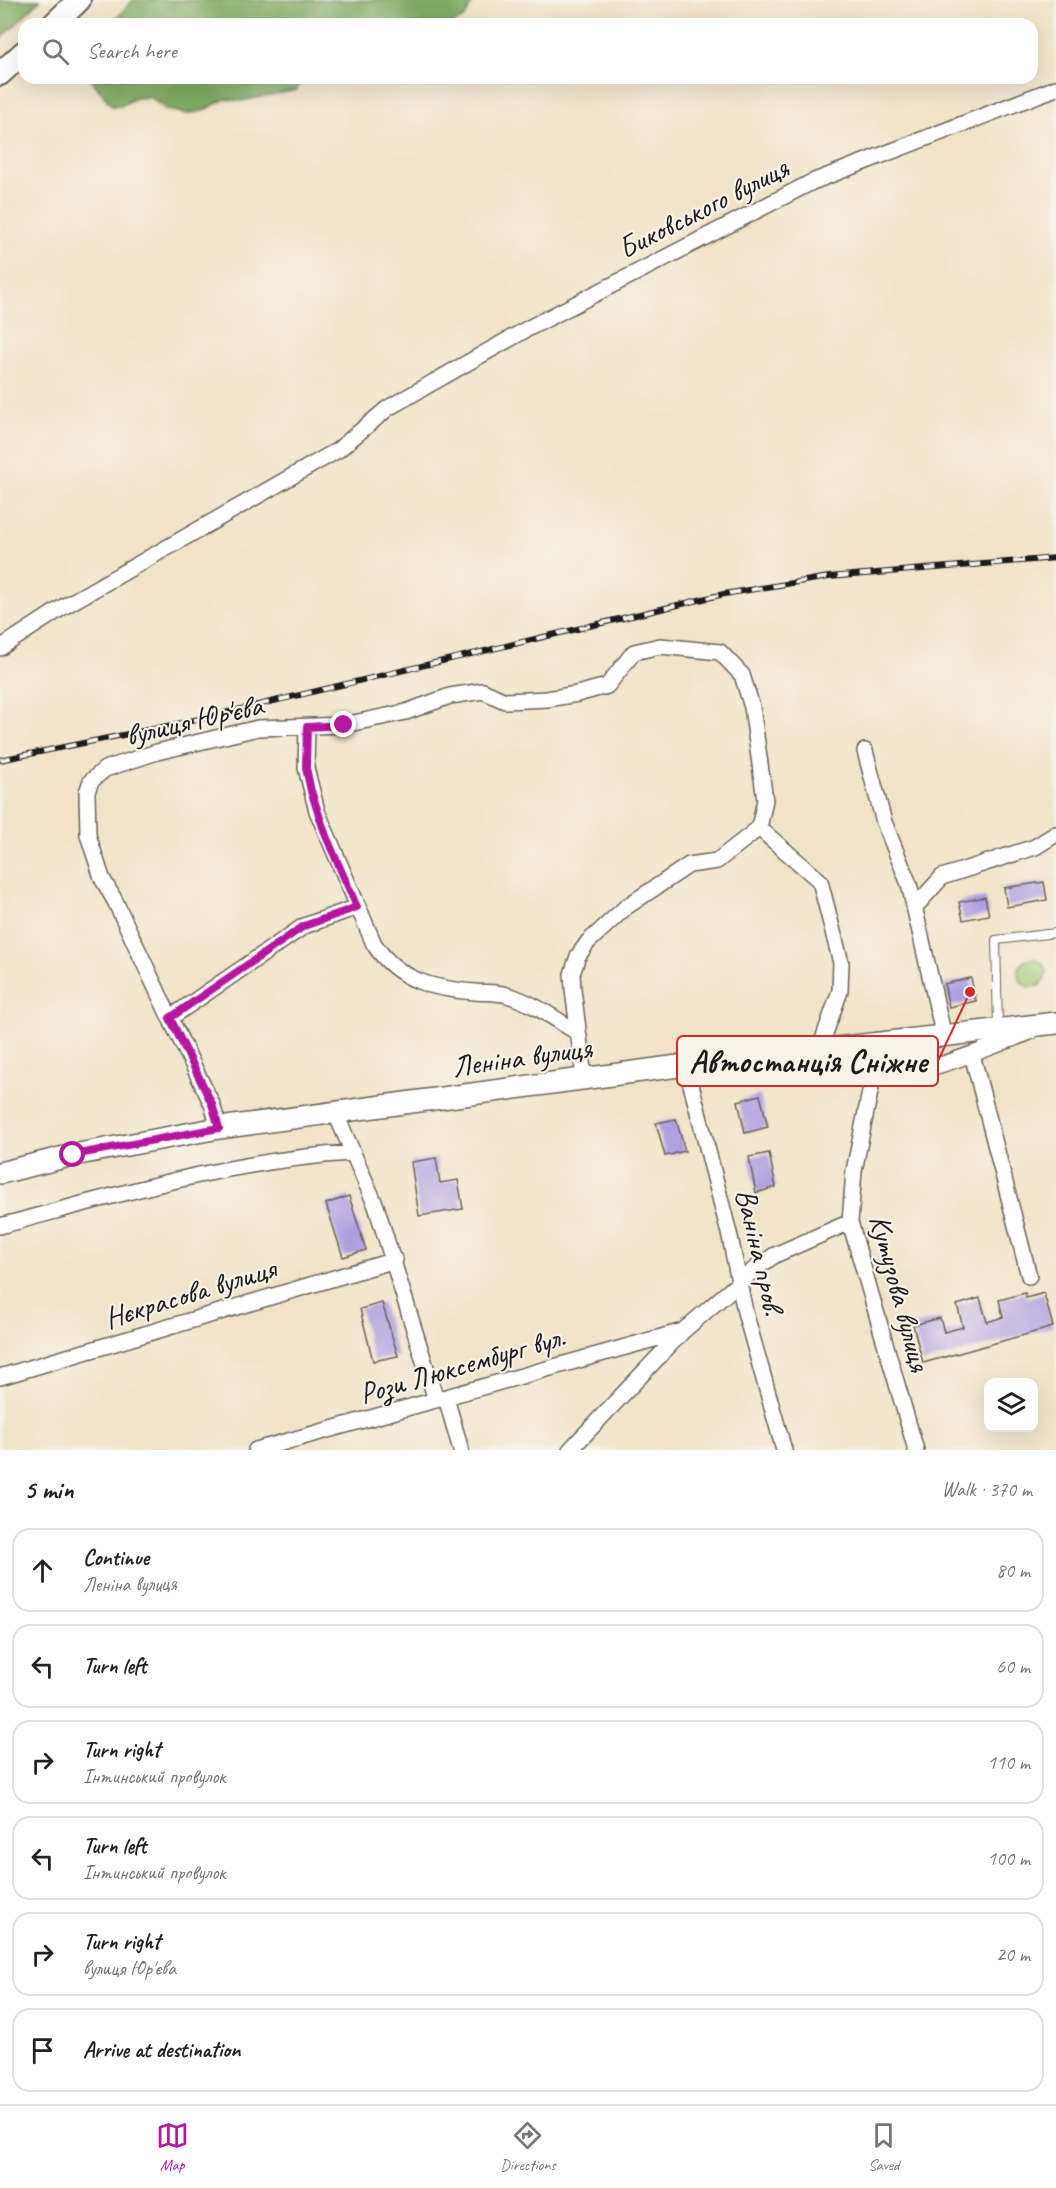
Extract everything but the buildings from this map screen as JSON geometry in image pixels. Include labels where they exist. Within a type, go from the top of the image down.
[{"type":"main road","points":[[60,18],[79,0]]},
{"type":"main road","points":[[0,74],[18,58]]},
{"type":"main road","name":"Леніна вулиця","points":[[0,1173],[73,1155],[219,1128],[686,1065],[1055,1023]]},
{"type":"street","name":"Биковського вулиця","points":[[0,648],[63,607],[338,450],[388,408],[527,329],[812,182],[1056,88]]},
{"type":"street","name":"вулиця Юр'єва","points":[[170,1018],[102,878],[88,835],[87,792],[91,781],[105,770],[157,752],[258,728],[344,725],[384,718],[450,696],[483,691],[505,701],[547,699],[577,694],[607,686],[634,652],[660,646],[720,652],[742,675],[752,707],[758,765],[765,800],[759,828]]},
{"type":"street","points":[[307,727],[306,768],[311,791],[326,836],[357,907],[384,959],[409,978],[451,990],[506,994],[526,1002],[578,1032]]},
{"type":"street","points":[[865,751],[884,822],[909,884],[944,1037]]},
{"type":"street","points":[[584,1078],[572,974],[588,942],[626,906],[657,885],[689,865],[717,861],[759,828],[820,880],[841,963],[840,991],[819,1051]]},
{"type":"street","points":[[915,907],[942,877],[1035,848],[1056,834]]},
{"type":"street","points":[[219,1128],[212,1104],[170,1018],[304,926],[357,907]]},
{"type":"street","points":[[770,1056],[842,1075],[873,1077],[919,1069],[972,1054],[1055,1023]]},
{"type":"street","points":[[972,1054],[1029,1276]]},
{"type":"street","name":"Ваніна пров.","points":[[686,1065],[730,1238],[738,1283],[784,1450]]},
{"type":"street","name":"Кутузова вулиця","points":[[873,1077],[854,1171],[850,1222],[916,1450]]},
{"type":"street","points":[[336,1114],[376,1206],[441,1399],[461,1450]]},
{"type":"street","points":[[0,1226],[183,1178],[304,1156],[352,1153]]},
{"type":"street","points":[[570,1450],[683,1331],[738,1283],[775,1256],[850,1222]]},
{"type":"street","name":"Нєкрасова вулиця","points":[[0,1377],[395,1260]]},
{"type":"street","name":"Рози Люксембург вул.","points":[[256,1450],[683,1331]]},
{"type":"lane","points":[[998,1029],[996,940],[1056,933]]},
{"type":"green space","points":[[0,0],[40,0],[22,18],[18,18],[18,22],[0,40]]},
{"type":"green space","points":[[133,0],[474,0],[463,18],[117,18]]},
{"type":"green space","points":[[95,84],[300,84],[297,90],[241,101],[225,99],[203,111],[186,114],[165,109],[150,97],[135,98],[121,106],[112,106]]},
{"type":"green space","points":[[1032,959],[1042,963],[1046,973],[1042,983],[1032,987],[1022,983],[1018,973],[1022,963]]},
{"type":"railway","points":[[0,760],[182,723],[724,594],[829,577],[1056,558]]},
{"type":"place","name":"Автостанція Сніжне","points":[[970,992]]},
{"type":"route","points":[[73,1155],[219,1128],[212,1104],[170,1018],[304,926],[357,907],[326,836],[306,768],[307,727],[344,725]]}]
